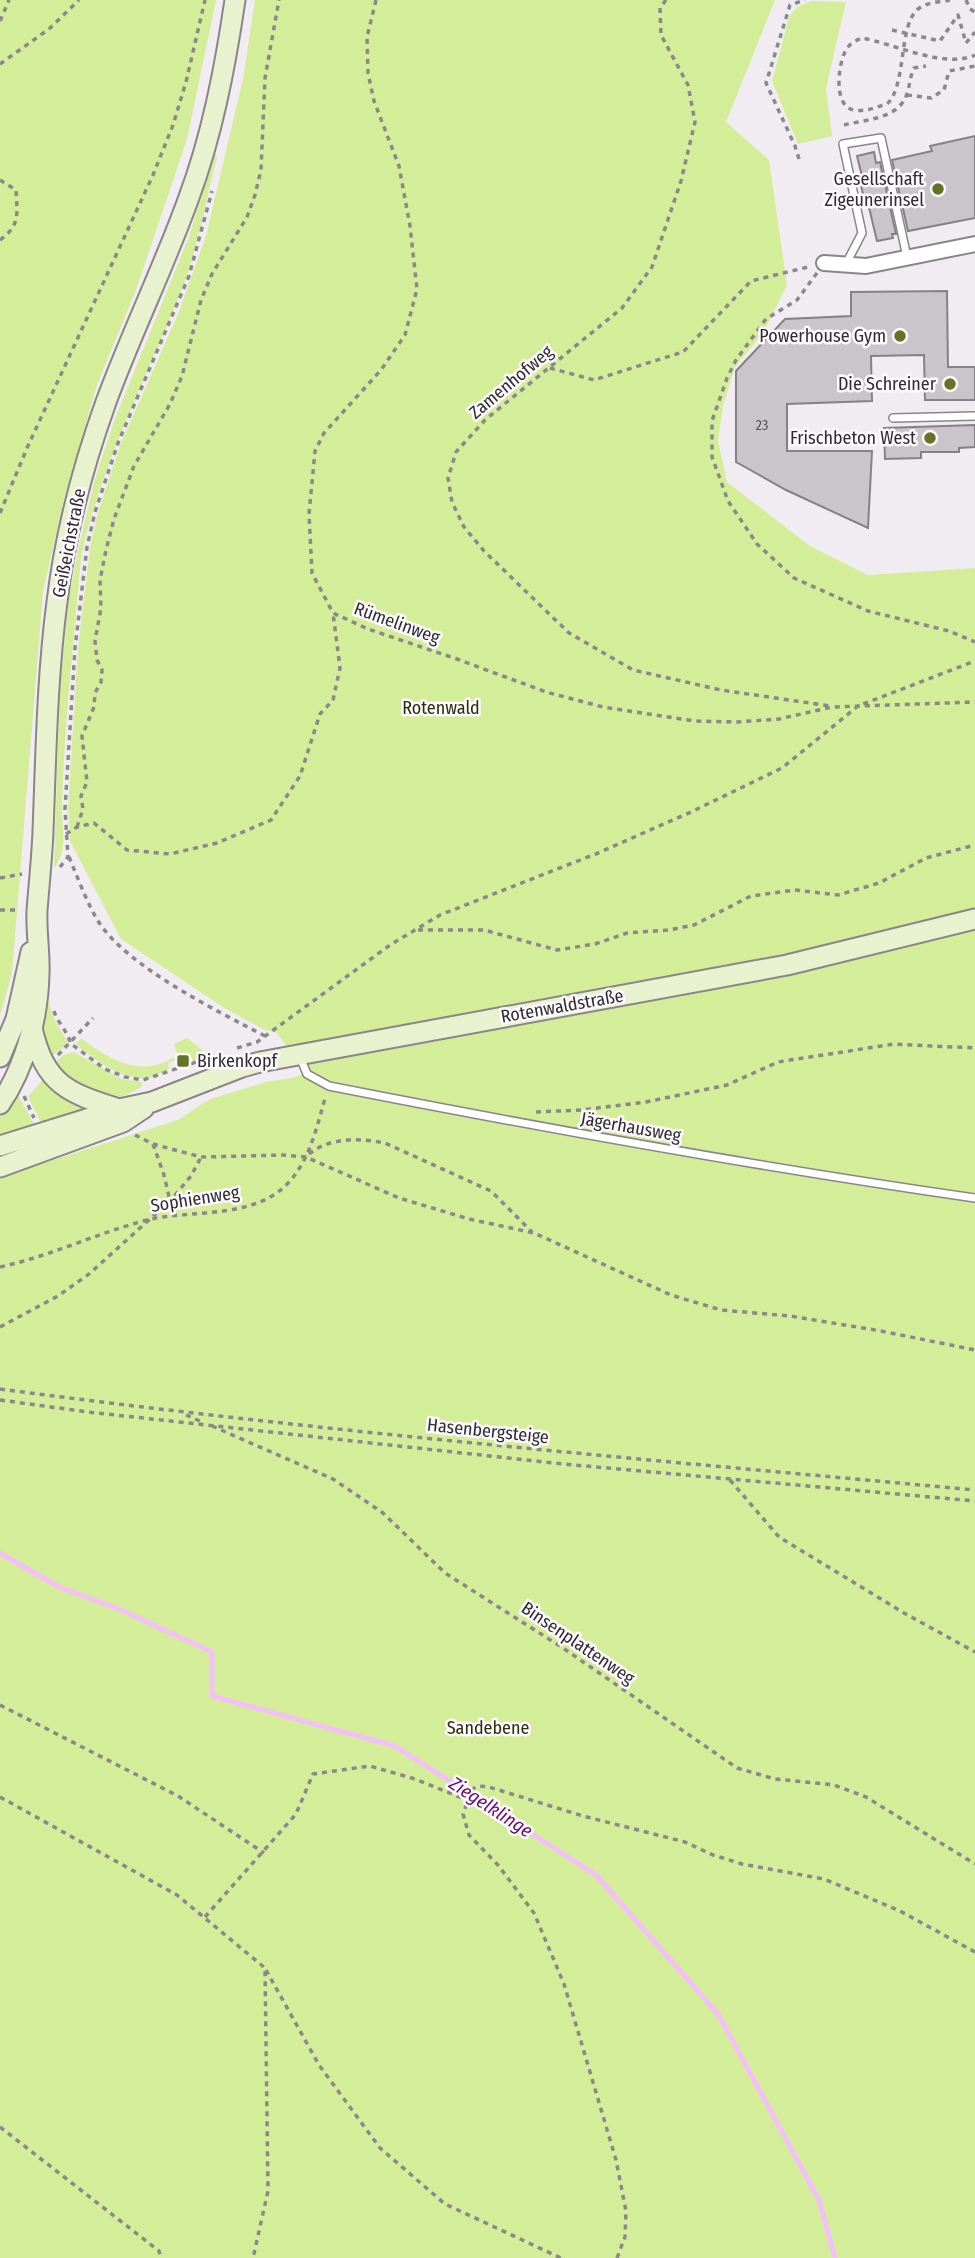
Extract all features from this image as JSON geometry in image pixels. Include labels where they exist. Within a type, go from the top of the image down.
[{"type":"main road","name":"Geißeichstraße","points":[[0,1104],[16,1077],[32,1028],[39,981],[36,927],[48,694],[65,552],[86,462],[106,403],[161,272],[206,143],[219,94],[235,0]]},
{"type":"main road","name":"Rotenwaldstraße","points":[[0,1146],[119,1109],[152,1102],[242,1067],[299,1054],[787,965],[975,919]]},
{"type":"main road","points":[[0,1057],[10,1037],[21,1002],[36,927]]},
{"type":"main road","points":[[32,1028],[44,1062],[66,1088],[78,1096],[119,1109]]},
{"type":"main road","name":"Rotenwaldstraße","points":[[0,1167],[123,1122],[152,1102]]},
{"type":"street","points":[[824,263],[866,266],[975,244]]},
{"type":"lane","points":[[846,265],[862,233],[843,144],[881,138],[907,258]]},
{"type":"lane","points":[[893,418],[975,416]]},
{"type":"lane","name":"Jägerhausweg","points":[[299,1054],[307,1074],[329,1086],[846,1180],[975,1198]]},
{"type":"path","points":[[0,21],[9,0]]},
{"type":"path","points":[[0,64],[49,29],[79,0]]},
{"type":"path","points":[[0,513],[168,138],[186,82],[205,0]]},
{"type":"path","points":[[77,827],[83,809],[81,796],[87,782],[82,736],[101,682],[102,670],[97,660],[95,641],[102,608],[100,580],[106,550],[114,519],[134,466],[170,404],[182,376],[201,300],[212,274],[247,218],[255,195],[261,170],[265,78],[279,0]]},
{"type":"path","name":"Rümelinweg","points":[[376,0],[367,37],[368,73],[374,101],[399,166],[410,226],[417,289],[405,335],[381,370],[324,433],[315,451],[309,514],[312,573],[333,613],[368,629],[546,692],[603,707],[695,721],[779,719],[832,706],[975,702]]},
{"type":"path","name":"Zamenhofweg","points":[[666,0],[660,8],[661,35],[688,85],[695,122],[681,181],[652,267],[622,309],[485,419],[456,452],[447,478],[452,502],[464,527],[484,551],[569,633],[633,670],[721,690],[832,706]]},
{"type":"path","points":[[799,159],[766,83],[790,5],[805,0]]},
{"type":"path","points":[[950,0],[932,3],[915,11],[907,34],[904,48],[891,100],[887,104],[867,110],[854,110],[845,105],[841,98],[839,81],[844,58],[849,45],[862,38],[904,48],[944,60],[960,60],[975,55]]},
{"type":"path","points":[[966,0],[970,9],[975,12]]},
{"type":"path","points":[[892,30],[940,41],[958,15],[966,43],[975,32]]},
{"type":"path","points":[[844,125],[889,114],[898,108],[907,95],[914,68],[926,66]]},
{"type":"path","points":[[907,95],[931,98],[944,90],[949,71],[975,66]]},
{"type":"path","points":[[0,180],[16,190],[18,217],[11,232],[0,240]]},
{"type":"path","points":[[213,188],[189,276],[118,443],[95,512],[87,547],[75,648],[65,809],[66,834],[68,857],[99,922],[120,946],[191,996],[265,1036]]},
{"type":"path","points":[[549,368],[594,380],[683,352],[751,281],[824,263]]},
{"type":"path","points":[[824,263],[797,300],[766,319],[736,360],[727,378],[712,421],[712,457],[729,501],[757,544],[794,579],[868,611],[948,631],[975,642]]},
{"type":"path","points":[[66,834],[77,827],[94,823],[127,850],[170,854],[217,843],[271,820],[300,776],[320,714],[333,700],[340,668],[333,613]]},
{"type":"path","points":[[52,1003],[56,1018],[70,1043],[105,1069],[118,1075],[143,1080],[257,1042],[390,945],[440,915],[598,853],[782,768],[858,706],[975,661]]},
{"type":"path","points":[[416,930],[484,930],[557,950],[595,944],[626,933],[694,925],[751,896],[795,890],[838,895],[879,883],[926,858],[975,845]]},
{"type":"path","points":[[54,874],[68,857]]},
{"type":"path","points":[[0,878],[25,873]]},
{"type":"path","points":[[0,910],[23,910]]},
{"type":"path","points":[[50,1062],[93,1018]]},
{"type":"path","points":[[500,1119],[512,1113],[581,1110],[659,1099],[727,1085],[778,1062],[894,1044],[975,1048]]},
{"type":"path","name":"Sophienweg","points":[[0,1267],[32,1260],[148,1220],[247,1206],[270,1197],[288,1184],[306,1157],[329,1086]]},
{"type":"path","points":[[23,1092],[36,1121]]},
{"type":"path","points":[[132,1133],[153,1144],[201,1157],[284,1154],[306,1157],[399,1198],[469,1219],[534,1233],[671,1295],[721,1310],[881,1331],[975,1350]]},
{"type":"path","points":[[306,1157],[320,1145],[342,1140],[385,1143],[491,1191],[534,1233]]},
{"type":"path","points":[[153,1144],[170,1201]]},
{"type":"path","points":[[0,1327],[58,1296],[79,1281],[170,1201],[191,1176],[201,1157]]},
{"type":"path","name":"Hasenbergsteige","points":[[0,1389],[181,1413],[579,1454],[975,1490]]},
{"type":"path","points":[[0,1400],[536,1461],[975,1501]]},
{"type":"path","name":"Binsenplattenweg","points":[[181,1413],[333,1479],[383,1513],[445,1573],[563,1648],[737,1768],[775,1779],[834,1786],[866,1797],[975,1864]]},
{"type":"path","points":[[729,1479],[779,1537],[904,1614],[975,1652]]},
{"type":"path","points":[[0,1705],[178,1796],[264,1853]]},
{"type":"path","points":[[205,1918],[296,1814],[313,1774],[370,1766],[415,1779],[467,1800]]},
{"type":"path","points":[[617,2258],[625,2237],[626,2211],[616,2161],[564,1984],[534,1913],[498,1865],[469,1835],[463,1814],[472,1789],[479,1786],[489,1787],[583,1816],[685,1842],[741,1864],[824,1879],[900,1911],[975,1952]]},
{"type":"path","points":[[0,1797],[177,1895],[205,1918],[265,1968],[319,2065],[380,2148],[445,2204],[561,2258]]},
{"type":"path","points":[[253,2258],[268,2191],[265,1968]]},
{"type":"path","points":[[0,2127],[159,2251],[161,2258]]},
{"type":"green space","points":[[0,0],[216,0],[187,139],[136,290],[97,385],[63,503],[43,592],[12,973],[0,1016]]},
{"type":"green space","points":[[255,0],[775,0],[726,122],[769,160],[787,285],[763,333],[735,367],[723,406],[718,441],[727,482],[810,546],[868,575],[975,568],[975,2258],[0,2258],[0,1173],[45,1157],[47,1162],[178,1120],[210,1099],[306,1073],[277,1033],[263,1029],[226,1009],[121,939],[70,841],[68,808],[78,648],[90,548],[98,512],[121,443],[178,314],[206,236],[243,79]]},
{"type":"green space","points":[[811,1],[846,2],[826,88],[832,136],[798,144],[772,81],[789,17],[797,7]]},
{"type":"green space","points":[[215,154],[217,157],[200,231],[187,275],[111,460],[86,538],[80,569],[67,718],[62,808],[63,846],[54,868],[60,684],[69,598],[79,546],[94,482],[114,421],[188,239]]},
{"type":"green space","points":[[46,995],[54,1019],[67,1041],[65,1046],[50,1057],[39,1023]]},
{"type":"green space","points":[[81,1038],[105,1055],[132,1065],[155,1065],[178,1056],[174,1044],[187,1038],[210,1056],[193,1061],[190,1055],[168,1063],[169,1069],[156,1076],[138,1078],[119,1073],[100,1062],[76,1044]]},
{"type":"green space","points":[[74,1052],[121,1079],[142,1082],[142,1086],[118,1097],[95,1094],[52,1066],[63,1055]]},
{"type":"green space","points":[[45,1077],[90,1108],[45,1123],[40,1121],[28,1097]]},
{"type":"green space","points":[[16,1092],[35,1125],[0,1137],[0,1117]]},
{"type":"building","name":"Gesellschaft Zigeunerinsel","points":[[975,136],[975,218],[908,231],[892,160],[932,151],[930,146]]},
{"type":"building","points":[[874,152],[876,163],[880,162],[896,234],[892,234],[893,238],[877,241],[868,203],[865,204],[861,185],[864,184],[857,156]]},
{"type":"building","points":[[947,291],[948,367],[975,367],[975,400],[925,400],[924,355],[871,356],[872,401],[787,404],[787,451],[872,451],[868,528],[786,490],[736,462],[736,371],[785,319],[851,316],[851,292]]},
{"type":"building","name":"Frischbeton West","points":[[975,425],[975,447],[959,448],[959,452],[921,452],[921,458],[885,459],[884,428]]},
{"type":"waterway","name":"Ziegelklinge","points":[[0,1553],[59,1587],[119,1609],[212,1652],[212,1696],[395,1746],[596,1875],[718,2014],[819,2200],[835,2258]]},
{"type":"place","name":"Gesellschaft Zigeunerinsel","points":[[938,189]]},
{"type":"place","name":"Powerhouse Gym","points":[[900,336]]},
{"type":"place","name":"Die Schreiner","points":[[950,384]]},
{"type":"place","name":"Frischbeton West","points":[[930,438]]},
{"type":"place","name":"Birkenkopf","points":[[183,1061]]},
{"type":"park label","name":"Rotenwald","points":[[441,708]]},
{"type":"park label","name":"Sandebene","points":[[488,1728]]}]
